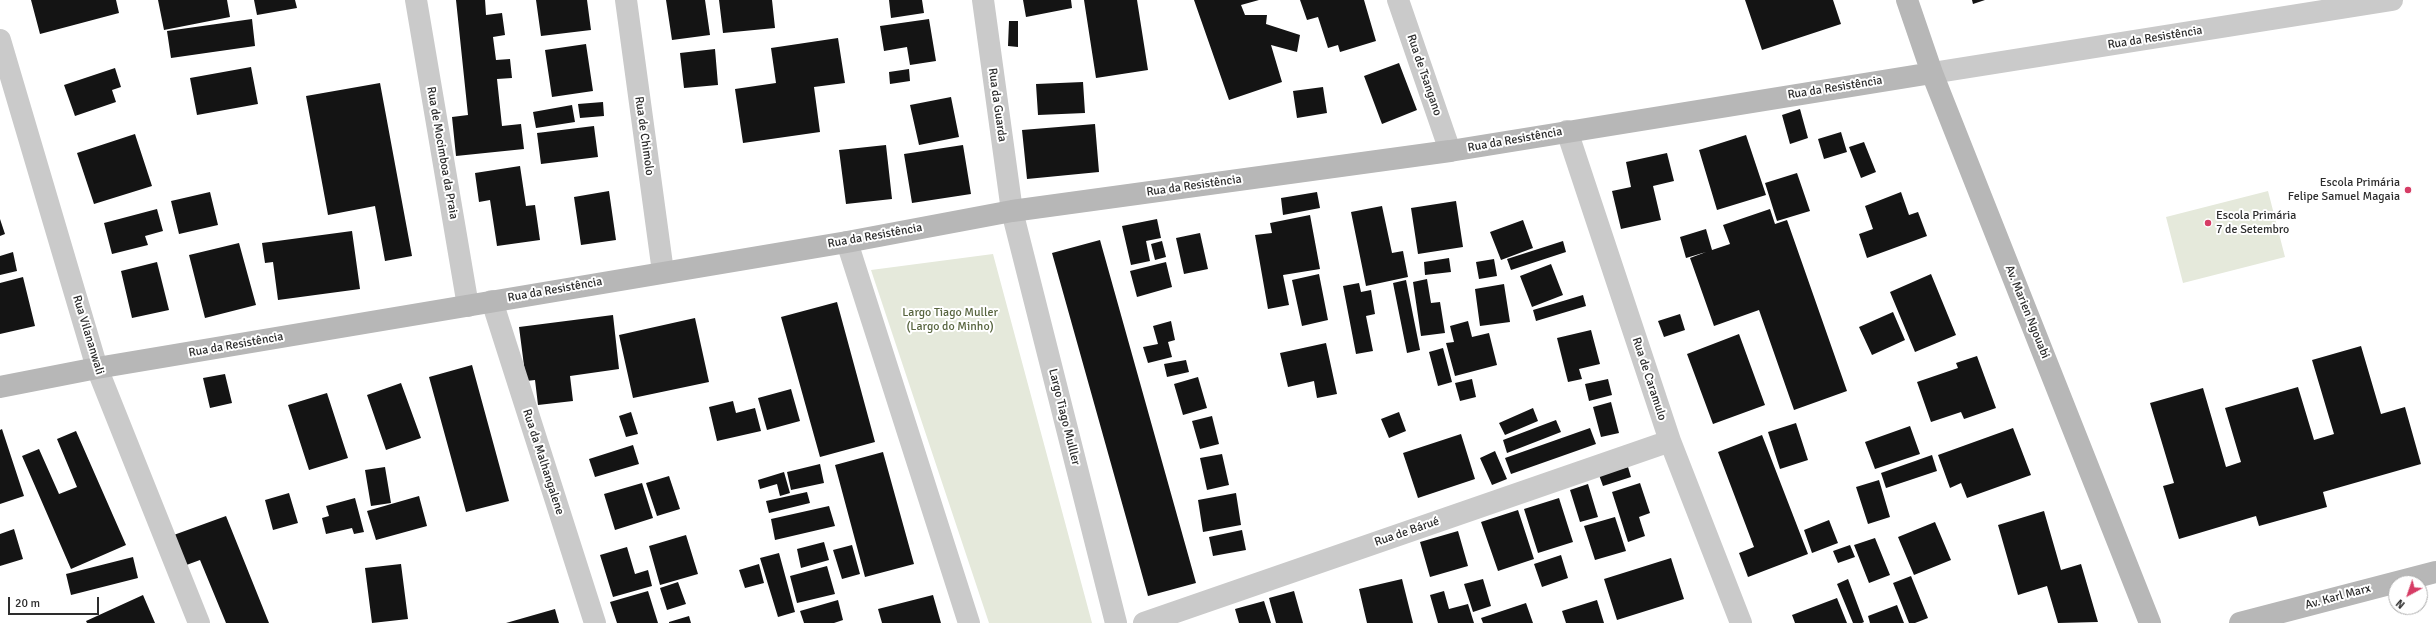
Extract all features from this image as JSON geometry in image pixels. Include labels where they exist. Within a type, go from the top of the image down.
[{"type":"street","name":"Rua de Mocimboa da Praia","points":[[416,0],[468,306]]},
{"type":"street","name":"Rua de Chimolo","points":[[626,0],[663,272]]},
{"type":"street","name":"Rua da Guarda","points":[[983,0],[1012,211]]},
{"type":"street","name":"Rua de Tsangano","points":[[1398,0],[1450,151]]},
{"type":"street","name":"Av. Marien Ngouabi","points":[[1907,0],[1932,73],[2150,623]]},
{"type":"street","name":"Rua da Resistência","points":[[0,387],[97,368],[847,242],[1012,211],[1450,151],[1567,131],[2392,0]]},
{"type":"street","name":"Rua Vilananwali","points":[[0,40],[97,368],[199,623]]},
{"type":"street","name":"Rua de Caramulo","points":[[1567,131],[1670,441],[1741,623]]},
{"type":"street","name":"Largo Tiago Mulller","points":[[1012,211],[1116,623]]},
{"type":"street","points":[[847,242],[969,623]]},
{"type":"street","name":"Rua da Malhangalene","points":[[492,302],[594,623]]},
{"type":"street","name":"Rua de Bárué","points":[[1144,623],[1670,441]]},
{"type":"street","name":"Av. Karl Marx","points":[[2240,623],[2436,572]]},
{"type":"green space","points":[[2268,191],[2285,257],[2183,283],[2166,217]]},
{"type":"green space","name":"Largo Tiago Muller (Largo do Minho)","points":[[993,254],[1092,623],[989,623],[871,270]]},
{"type":"building","points":[[31,0],[116,0],[119,13],[40,34]]},
{"type":"building","points":[[158,0],[227,0],[230,17],[164,30]]},
{"type":"building","points":[[254,0],[295,0],[297,8],[257,15]]},
{"type":"building","points":[[456,0],[485,0],[486,15],[502,13],[505,35],[493,37],[496,60],[510,59],[512,78],[497,79],[502,126],[521,124],[524,149],[456,156],[452,117],[468,115]]},
{"type":"building","points":[[536,0],[587,0],[591,30],[541,36]]},
{"type":"building","points":[[666,0],[705,0],[710,35],[672,40]]},
{"type":"building","points":[[719,0],[772,0],[775,28],[723,33]]},
{"type":"building","points":[[889,0],[922,0],[924,13],[891,18]]},
{"type":"building","points":[[1023,0],[1071,0],[1072,8],[1026,17]]},
{"type":"building","points":[[1084,0],[1137,0],[1148,70],[1096,78]]},
{"type":"building","points":[[1194,0],[1259,0],[1241,5],[1245,15],[1267,15],[1266,24],[1300,35],[1297,52],[1271,45],[1282,82],[1229,100]]},
{"type":"building","points":[[1300,0],[1364,0],[1376,41],[1340,52],[1338,45],[1328,48],[1318,17],[1307,20]]},
{"type":"building","points":[[1745,0],[1833,0],[1841,24],[1762,50]]},
{"type":"building","points":[[1972,0],[1985,0],[1973,4]]},
{"type":"building","points":[[252,19],[255,46],[171,58],[167,31]]},
{"type":"building","points":[[929,19],[936,61],[910,65],[907,47],[884,51],[880,26]]},
{"type":"building","points":[[1009,21],[1018,21],[1018,47],[1008,46]]},
{"type":"building","points":[[838,38],[845,83],[814,87],[820,132],[743,143],[735,89],[776,83],[771,48]]},
{"type":"building","points":[[586,44],[593,91],[552,97],[545,50]]},
{"type":"building","points":[[715,49],[718,85],[684,88],[680,53]]},
{"type":"building","points":[[1399,63],[1417,110],[1382,124],[1364,76]]},
{"type":"building","points":[[251,67],[258,104],[197,115],[190,78]]},
{"type":"building","points":[[115,68],[121,87],[112,90],[116,102],[75,116],[64,85]]},
{"type":"building","points":[[909,69],[910,81],[890,84],[889,72]]},
{"type":"building","points":[[1083,82],[1085,113],[1038,115],[1036,84]]},
{"type":"building","points":[[380,83],[412,256],[385,261],[375,206],[328,215],[306,96]]},
{"type":"building","points":[[1323,87],[1327,113],[1297,118],[1293,91]]},
{"type":"building","points":[[951,97],[959,137],[919,145],[910,105]]},
{"type":"building","points":[[603,102],[604,116],[580,118],[578,104]]},
{"type":"building","points":[[572,105],[575,122],[536,128],[533,112]]},
{"type":"building","points":[[1800,109],[1808,138],[1790,144],[1782,115]]},
{"type":"building","points":[[1095,124],[1099,172],[1027,179],[1022,130]]},
{"type":"building","points":[[594,126],[598,157],[541,164],[537,133]]},
{"type":"building","points":[[1841,132],[1847,152],[1824,159],[1818,139]]},
{"type":"building","points":[[135,134],[152,186],[94,204],[77,153]]},
{"type":"building","points":[[1746,135],[1766,195],[1717,210],[1699,150]]},
{"type":"building","points":[[1864,142],[1876,172],[1861,178],[1849,147]]},
{"type":"building","points":[[886,145],[892,199],[846,204],[839,150]]},
{"type":"building","points":[[963,145],[971,194],[912,203],[904,154]]},
{"type":"building","points":[[1667,153],[1674,181],[1653,186],[1661,220],[1621,229],[1612,191],[1631,187],[1626,162]]},
{"type":"building","points":[[520,166],[526,206],[535,205],[540,240],[497,246],[490,200],[479,202],[475,173]]},
{"type":"building","points":[[1797,173],[1810,211],[1777,221],[1765,183]]},
{"type":"building","points":[[609,191],[616,240],[581,245],[574,197]]},
{"type":"building","points":[[210,192],[218,225],[179,234],[171,201]]},
{"type":"building","points":[[1317,192],[1320,208],[1283,215],[1281,198]]},
{"type":"building","points":[[1901,192],[1909,215],[1918,212],[1927,236],[1867,258],[1859,234],[1873,229],[1865,206]]},
{"type":"building","points":[[1456,201],[1463,247],[1418,254],[1411,208]]},
{"type":"building","points":[[1382,206],[1392,253],[1403,251],[1408,277],[1366,286],[1351,212]]},
{"type":"building","points":[[157,209],[163,231],[145,236],[148,245],[112,254],[104,223]]},
{"type":"building","points":[[1770,209],[1775,224],[1787,220],[1847,391],[1794,410],[1759,310],[1714,326],[1690,258],[1706,252],[1686,258],[1680,237],[1706,229],[1712,250],[1730,244],[1723,225]]},
{"type":"building","points":[[1310,215],[1320,269],[1283,275],[1289,305],[1268,309],[1255,235],[1272,233],[1270,223]]},
{"type":"building","points":[[0,219],[5,234],[0,236]]},
{"type":"building","points":[[1157,219],[1161,238],[1146,241],[1150,261],[1131,265],[1122,226]]},
{"type":"building","points":[[1523,220],[1533,248],[1501,260],[1490,232]]},
{"type":"building","points":[[352,231],[360,289],[278,300],[273,262],[265,263],[262,243]]},
{"type":"building","points":[[1200,233],[1208,269],[1184,274],[1176,238]]},
{"type":"building","points":[[1100,240],[1196,583],[1148,596],[1052,253]]},
{"type":"building","points":[[1162,241],[1166,257],[1155,260],[1151,244]]},
{"type":"building","points":[[1563,241],[1566,252],[1511,270],[1507,259]]},
{"type":"building","points":[[239,243],[256,305],[205,318],[189,255]]},
{"type":"building","points":[[13,252],[17,271],[0,275],[0,256]]},
{"type":"building","points":[[1449,258],[1451,272],[1425,275],[1424,262]]},
{"type":"building","points":[[1494,259],[1497,276],[1479,279],[1476,262]]},
{"type":"building","points":[[157,262],[169,310],[132,318],[121,271]]},
{"type":"building","points":[[1166,262],[1172,287],[1137,297],[1130,271]]},
{"type":"building","points":[[1551,264],[1563,295],[1532,307],[1520,276]]},
{"type":"building","points":[[1319,274],[1328,320],[1302,326],[1292,280]]},
{"type":"building","points":[[1931,274],[1956,335],[1915,352],[1890,292]]},
{"type":"building","points":[[23,277],[35,326],[0,334],[0,283]]},
{"type":"building","points":[[1427,279],[1431,303],[1440,302],[1445,333],[1421,336],[1413,282]]},
{"type":"building","points":[[1406,280],[1420,350],[1407,353],[1393,283]]},
{"type":"building","points":[[1359,283],[1361,292],[1371,290],[1375,314],[1366,316],[1373,351],[1356,354],[1343,286]]},
{"type":"building","points":[[1504,284],[1510,322],[1480,326],[1475,289]]},
{"type":"building","points":[[1583,295],[1586,306],[1536,321],[1533,310]]},
{"type":"building","points":[[837,302],[875,442],[820,457],[781,317]]},
{"type":"building","points":[[1893,312],[1905,340],[1872,355],[1859,327]]},
{"type":"building","points":[[1680,314],[1685,330],[1664,337],[1658,321]]},
{"type":"building","points":[[613,315],[619,369],[570,376],[573,401],[538,405],[535,380],[526,381],[519,327]]},
{"type":"building","points":[[695,318],[709,382],[633,398],[619,335]]},
{"type":"building","points":[[1171,321],[1175,340],[1168,342],[1172,357],[1148,363],[1143,347],[1158,344],[1153,326]]},
{"type":"building","points":[[1468,321],[1472,337],[1489,333],[1497,365],[1455,376],[1446,343],[1454,342],[1450,326]]},
{"type":"building","points":[[1591,330],[1600,364],[1579,369],[1582,379],[1568,382],[1557,338]]},
{"type":"building","points":[[1739,334],[1765,405],[1713,424],[1687,354]]},
{"type":"building","points":[[1326,343],[1337,394],[1317,398],[1314,381],[1288,387],[1280,353]]},
{"type":"building","points":[[2361,346],[2381,414],[2405,407],[2421,464],[2323,492],[2327,507],[2259,526],[2256,516],[2179,539],[2163,486],[2174,483],[2150,403],[2203,388],[2226,467],[2241,462],[2225,408],[2298,387],[2314,440],[2334,434],[2312,360]]},
{"type":"building","points":[[1443,348],[1452,382],[1438,386],[1429,352]]},
{"type":"building","points":[[1977,356],[1996,408],[1964,419],[1961,412],[1931,422],[1917,382],[1958,368],[1956,363]]},
{"type":"building","points":[[1186,360],[1189,372],[1167,377],[1164,364]]},
{"type":"building","points":[[472,365],[509,501],[466,512],[429,377]]},
{"type":"building","points":[[225,374],[232,403],[210,408],[203,378]]},
{"type":"building","points":[[1198,377],[1207,408],[1183,415],[1174,384]]},
{"type":"building","points":[[1472,379],[1476,397],[1460,401],[1455,383]]},
{"type":"building","points":[[1608,379],[1612,395],[1589,401],[1585,384]]},
{"type":"building","points":[[401,383],[421,438],[386,450],[367,395]]},
{"type":"building","points":[[791,389],[800,421],[767,430],[758,398]]},
{"type":"building","points":[[327,393],[348,458],[309,470],[288,405]]},
{"type":"building","points":[[733,401],[736,413],[755,408],[761,431],[717,441],[709,407]]},
{"type":"building","points":[[1611,402],[1619,433],[1601,437],[1593,407]]},
{"type":"building","points":[[1533,408],[1538,421],[1505,435],[1499,423]]},
{"type":"building","points":[[631,412],[638,434],[626,437],[619,416]]},
{"type":"building","points":[[1399,412],[1406,431],[1389,438],[1381,419]]},
{"type":"building","points":[[1212,416],[1219,444],[1200,449],[1192,421]]},
{"type":"building","points":[[1556,420],[1561,432],[1507,453],[1503,440]]},
{"type":"building","points":[[1796,423],[1808,460],[1780,469],[1768,432]]},
{"type":"building","points":[[1910,426],[1920,454],[1875,469],[1865,442]]},
{"type":"building","points":[[1590,428],[1596,444],[1511,474],[1505,458]]},
{"type":"building","points":[[2013,428],[2031,475],[1967,498],[1961,483],[1950,488],[1938,455]]},
{"type":"building","points":[[2,429],[24,496],[0,504],[0,430]]},
{"type":"building","points":[[76,431],[126,545],[71,569],[22,456],[39,449],[59,494],[77,487],[57,439]]},
{"type":"building","points":[[1461,434],[1475,479],[1418,498],[1403,453]]},
{"type":"building","points":[[1762,435],[1808,554],[1748,577],[1739,553],[1754,547],[1718,452]]},
{"type":"building","points":[[633,445],[639,464],[595,477],[589,459]]},
{"type":"building","points":[[1495,451],[1507,479],[1492,485],[1480,458]]},
{"type":"building","points":[[883,452],[914,564],[865,577],[835,465]]},
{"type":"building","points":[[1222,454],[1229,485],[1207,490],[1200,458]]},
{"type":"building","points":[[1932,455],[1937,471],[1886,488],[1881,473]]},
{"type":"building","points":[[820,464],[824,483],[791,490],[787,472]]},
{"type":"building","points":[[385,467],[391,503],[371,506],[365,470]]},
{"type":"building","points":[[1628,467],[1631,477],[1603,486],[1599,475]]},
{"type":"building","points":[[784,472],[790,493],[780,496],[777,484],[760,489],[758,480]]},
{"type":"building","points":[[669,476],[680,509],[657,516],[646,483]]},
{"type":"building","points":[[1879,480],[1890,517],[1868,524],[1856,487]]},
{"type":"building","points":[[642,483],[653,518],[615,530],[604,494]]},
{"type":"building","points":[[1640,483],[1650,513],[1639,517],[1645,536],[1628,542],[1612,492]]},
{"type":"building","points":[[1588,484],[1598,517],[1580,522],[1570,490]]},
{"type":"building","points":[[807,492],[810,503],[769,513],[766,501]]},
{"type":"building","points":[[289,493],[298,523],[273,530],[265,500]]},
{"type":"building","points":[[1236,493],[1241,525],[1203,532],[1198,500]]},
{"type":"building","points":[[419,496],[427,526],[376,540],[367,511]]},
{"type":"building","points":[[355,498],[364,532],[354,534],[352,528],[326,534],[322,518],[329,516],[326,506]]},
{"type":"building","points":[[1559,498],[1573,542],[1538,553],[1524,509]]},
{"type":"building","points":[[829,506],[835,526],[775,540],[771,519]]},
{"type":"building","points":[[1518,510],[1534,559],[1498,571],[1481,522]]},
{"type":"building","points":[[2044,511],[2061,570],[2081,564],[2098,622],[2058,623],[2047,586],[2018,595],[1998,525]]},
{"type":"building","points":[[226,516],[269,623],[226,623],[200,560],[181,567],[171,536]]},
{"type":"building","points":[[1615,517],[1626,551],[1595,560],[1584,526]]},
{"type":"building","points":[[1829,520],[1838,543],[1812,553],[1804,530]]},
{"type":"building","points":[[1935,522],[1951,560],[1914,575],[1898,537]]},
{"type":"building","points":[[14,529],[23,559],[0,566],[0,534]]},
{"type":"building","points":[[1242,530],[1246,550],[1213,556],[1209,537]]},
{"type":"building","points":[[1458,531],[1468,566],[1430,577],[1420,542]]},
{"type":"building","points":[[686,535],[698,574],[660,585],[649,546]]},
{"type":"building","points":[[1875,538],[1890,575],[1869,583],[1854,545]]},
{"type":"building","points":[[824,542],[829,560],[801,568],[797,549]]},
{"type":"building","points":[[852,545],[860,574],[842,579],[833,550]]},
{"type":"building","points":[[1850,545],[1855,557],[1838,563],[1833,551]]},
{"type":"building","points":[[627,547],[635,574],[648,570],[652,586],[613,597],[600,555]]},
{"type":"building","points":[[779,553],[795,612],[778,617],[760,558]]},
{"type":"building","points":[[1561,555],[1568,578],[1542,587],[1534,564]]},
{"type":"building","points":[[133,557],[138,578],[71,595],[66,574]]},
{"type":"building","points":[[1671,558],[1684,599],[1617,620],[1604,579]]},
{"type":"building","points":[[401,564],[408,619],[372,623],[365,568]]},
{"type":"building","points":[[759,564],[764,583],[745,588],[739,570]]},
{"type":"building","points":[[827,566],[835,594],[797,603],[790,576]]},
{"type":"building","points":[[1911,576],[1928,618],[1915,623],[1909,623],[1893,583]]},
{"type":"building","points":[[1402,579],[1413,623],[1367,623],[1359,589]]},
{"type":"building","points":[[1483,579],[1491,606],[1473,612],[1464,584]]},
{"type":"building","points":[[1848,579],[1864,622],[1862,623],[1853,623],[1837,584]]},
{"type":"building","points":[[678,582],[686,604],[667,610],[660,588]]},
{"type":"building","points":[[648,591],[658,623],[617,623],[610,602]]},
{"type":"building","points":[[1294,591],[1303,623],[1276,623],[1269,598]]},
{"type":"building","points":[[1444,591],[1449,609],[1468,604],[1474,623],[1438,623],[1430,595]]},
{"type":"building","points":[[143,595],[155,623],[87,623],[86,621]]},
{"type":"building","points":[[933,595],[941,623],[882,623],[878,609]]},
{"type":"building","points":[[1837,598],[1847,623],[1795,623],[1792,615]]},
{"type":"building","points":[[838,600],[843,620],[834,623],[804,623],[800,611]]},
{"type":"building","points":[[1597,600],[1604,623],[1566,623],[1562,611]]},
{"type":"building","points":[[1264,601],[1271,623],[1239,623],[1235,609]]},
{"type":"building","points":[[1526,603],[1533,623],[1483,623],[1481,618]]},
{"type":"building","points":[[1897,605],[1904,623],[1870,623],[1868,616]]},
{"type":"building","points":[[555,609],[559,623],[506,623]]},
{"type":"building","points":[[689,616],[691,623],[669,623],[669,622]]},
{"type":"place","name":"Escola Primária Felipe Samuel Magaia","points":[[2408,190]]},
{"type":"place","name":"Escola Primária 7 de Setembro","points":[[2208,223]]}]
